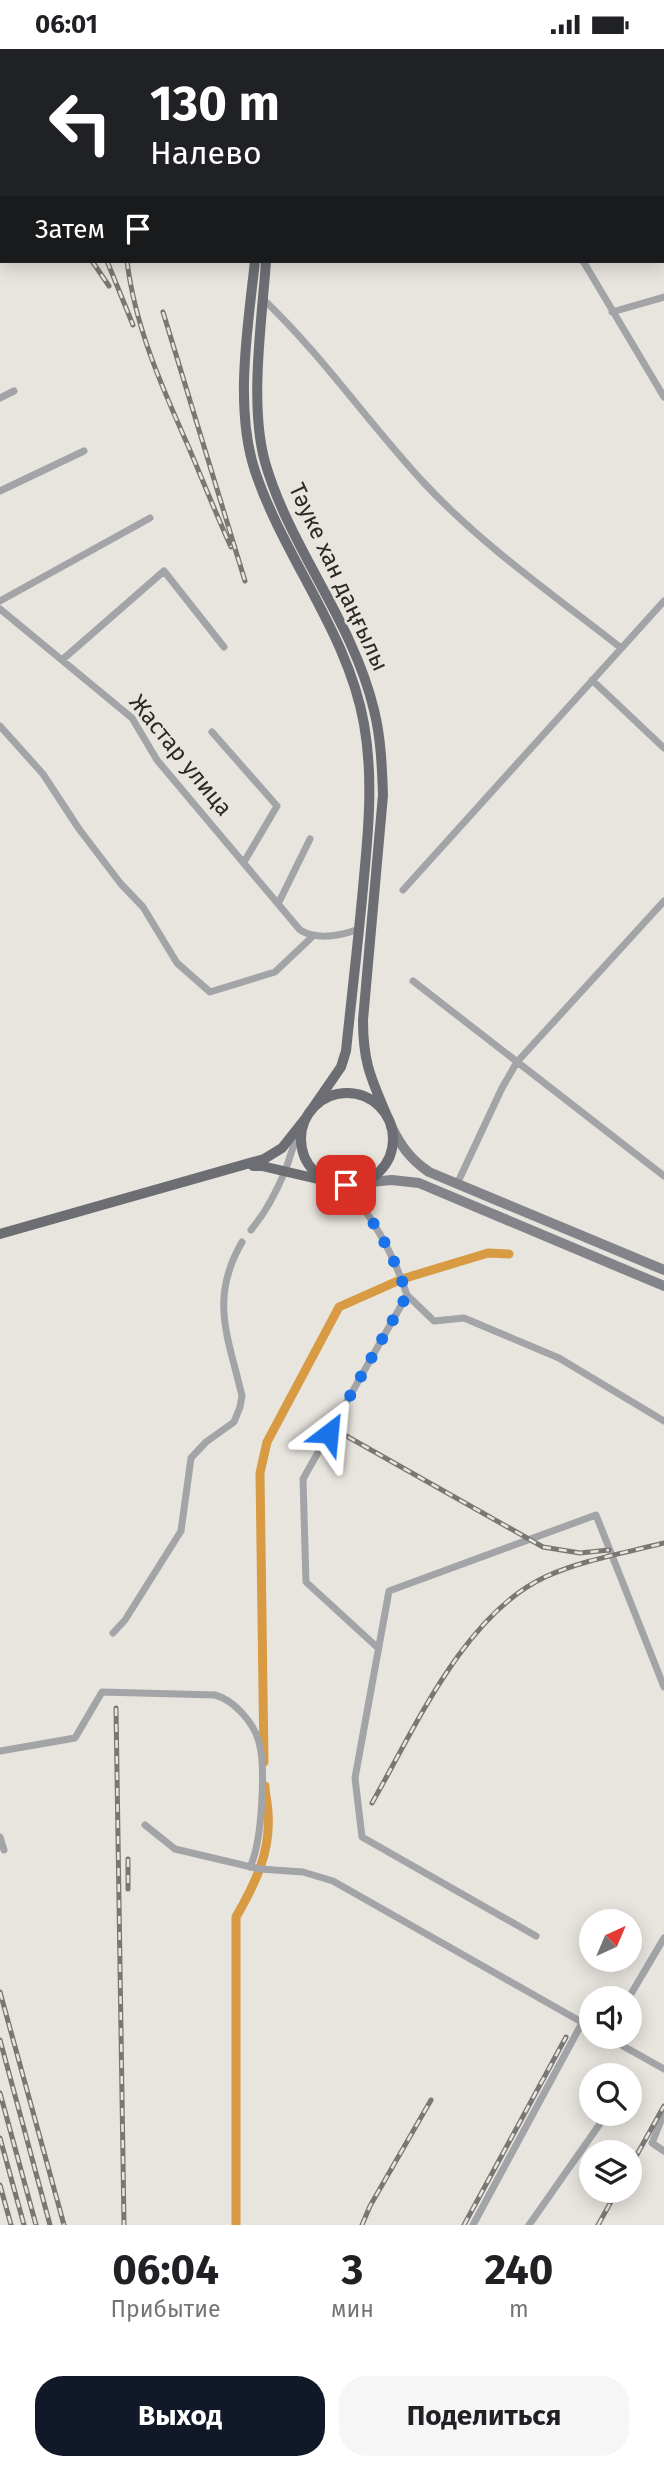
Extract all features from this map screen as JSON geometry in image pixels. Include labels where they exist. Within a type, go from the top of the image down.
[{"type":"main road","name":"Тәуке хан даңғылы","points":[[255,263],[244,368],[249,446],[268,502],[353,682],[364,722],[369,761],[370,807],[346,1051],[341,1067],[312,1109]]},
{"type":"main road","name":"Тәуке хан даңғылы","points":[[266,263],[258,369],[261,441],[266,463],[292,525],[349,639],[374,710],[382,759],[383,795],[363,1020],[363,1049],[367,1069],[389,1121]]},
{"type":"main road","points":[[244,368],[258,369]]},
{"type":"main road","points":[[349,1019],[363,1020]]},
{"type":"main road","points":[[0,1234],[264,1159],[282,1148],[304,1123],[312,1109],[326,1098],[342,1093],[360,1095],[375,1103],[389,1121],[402,1149],[429,1172],[664,1271]]},
{"type":"main road","points":[[359,1183],[375,1175],[387,1161],[393,1144],[389,1121]]},
{"type":"main road","points":[[304,1123],[302,1149],[308,1164],[319,1175],[332,1182]]},
{"type":"main road","points":[[239,1168],[262,1166],[346,1185],[392,1180],[419,1183],[664,1286]]},
{"type":"street","points":[[584,263],[664,397]]},
{"type":"street","points":[[612,312],[664,297]]},
{"type":"street","points":[[264,299],[289,324],[425,484],[464,523],[621,648]]},
{"type":"street","points":[[0,398],[14,391]]},
{"type":"street","points":[[0,491],[83,451]]},
{"type":"street","points":[[0,601],[150,518]]},
{"type":"street","points":[[62,660],[164,571],[224,647]]},
{"type":"street","points":[[403,890],[664,601]]},
{"type":"street","name":"Жастар улица","points":[[0,609],[132,718],[157,759],[300,930],[312,937]]},
{"type":"street","points":[[592,680],[664,748]]},
{"type":"street","points":[[0,726],[43,774],[79,829],[121,884],[143,907],[177,963],[210,992],[275,972],[312,937],[346,934],[359,929]]},
{"type":"street","points":[[212,732],[278,806],[244,862]]},
{"type":"street","points":[[278,904],[310,839]]},
{"type":"street","points":[[457,1184],[517,1062],[664,901]]},
{"type":"street","points":[[413,981],[664,1177]]},
{"type":"street","points":[[251,1230],[266,1212],[304,1123]]},
{"type":"street","points":[[346,1185],[369,1213],[402,1279],[407,1295],[434,1321],[464,1318],[559,1358],[664,1421]]},
{"type":"street","points":[[113,1633],[125,1620],[181,1531],[191,1458],[206,1442],[234,1422],[240,1407],[242,1396],[223,1315],[223,1289],[226,1273],[242,1242]]},
{"type":"street","points":[[378,1648],[306,1582],[303,1479],[407,1295]]},
{"type":"street","points":[[536,1936],[362,1837],[355,1778],[389,1591],[596,1515],[664,1687]]},
{"type":"street","points":[[0,1751],[75,1738],[102,1692],[223,1697],[246,1719],[259,1743],[261,1800],[255,1857],[250,1867]]},
{"type":"street","points":[[145,1825],[175,1849],[250,1867],[303,1872],[332,1881],[579,2021]]},
{"type":"street","points":[[0,1837],[4,1850]]},
{"type":"street","points":[[636,1986],[664,1938]]},
{"type":"street","points":[[472,2225],[579,2029]]},
{"type":"street","points":[[628,2049],[664,2069]]},
{"type":"street","points":[[664,2113],[652,2143],[664,2151]]},
{"type":"street","points":[[529,2225],[599,2126]]},
{"type":"waterway","points":[[264,1762],[260,1473],[267,1442],[339,1307],[402,1279],[488,1253],[509,1254]]},
{"type":"waterway","points":[[236,2225],[236,1917],[255,1880],[267,1841],[268,1810],[265,1786]]},
{"type":"railway","points":[[93,263],[109,286]]},
{"type":"railway","points":[[108,263],[133,325]]},
{"type":"railway","points":[[127,263],[136,309],[151,356],[231,547]]},
{"type":"railway","points":[[163,312],[245,581]]},
{"type":"railway","points":[[334,1429],[543,1547],[580,1553],[609,1550]]},
{"type":"railway","points":[[372,1803],[444,1676],[490,1618],[516,1595],[545,1577],[589,1561],[664,1543]]},
{"type":"railway","points":[[116,1708],[124,2225]]},
{"type":"railway","points":[[128,1859],[128,1889]]},
{"type":"railway","points":[[0,1992],[64,2225]]},
{"type":"railway","points":[[464,2225],[566,2037]]},
{"type":"railway","points":[[0,2040],[50,2225]]},
{"type":"railway","points":[[0,2093],[36,2225]]},
{"type":"railway","points":[[362,2225],[370,2206],[431,2100]]},
{"type":"railway","points":[[642,2145],[664,2106]]},
{"type":"railway","points":[[0,2138],[24,2225]]},
{"type":"railway","points":[[0,2185],[11,2225]]},
{"type":"railway","points":[[598,2225],[610,2203]]},
{"type":"route","points":[[329,1433],[407,1295],[402,1279],[369,1213],[346,1185]]}]
